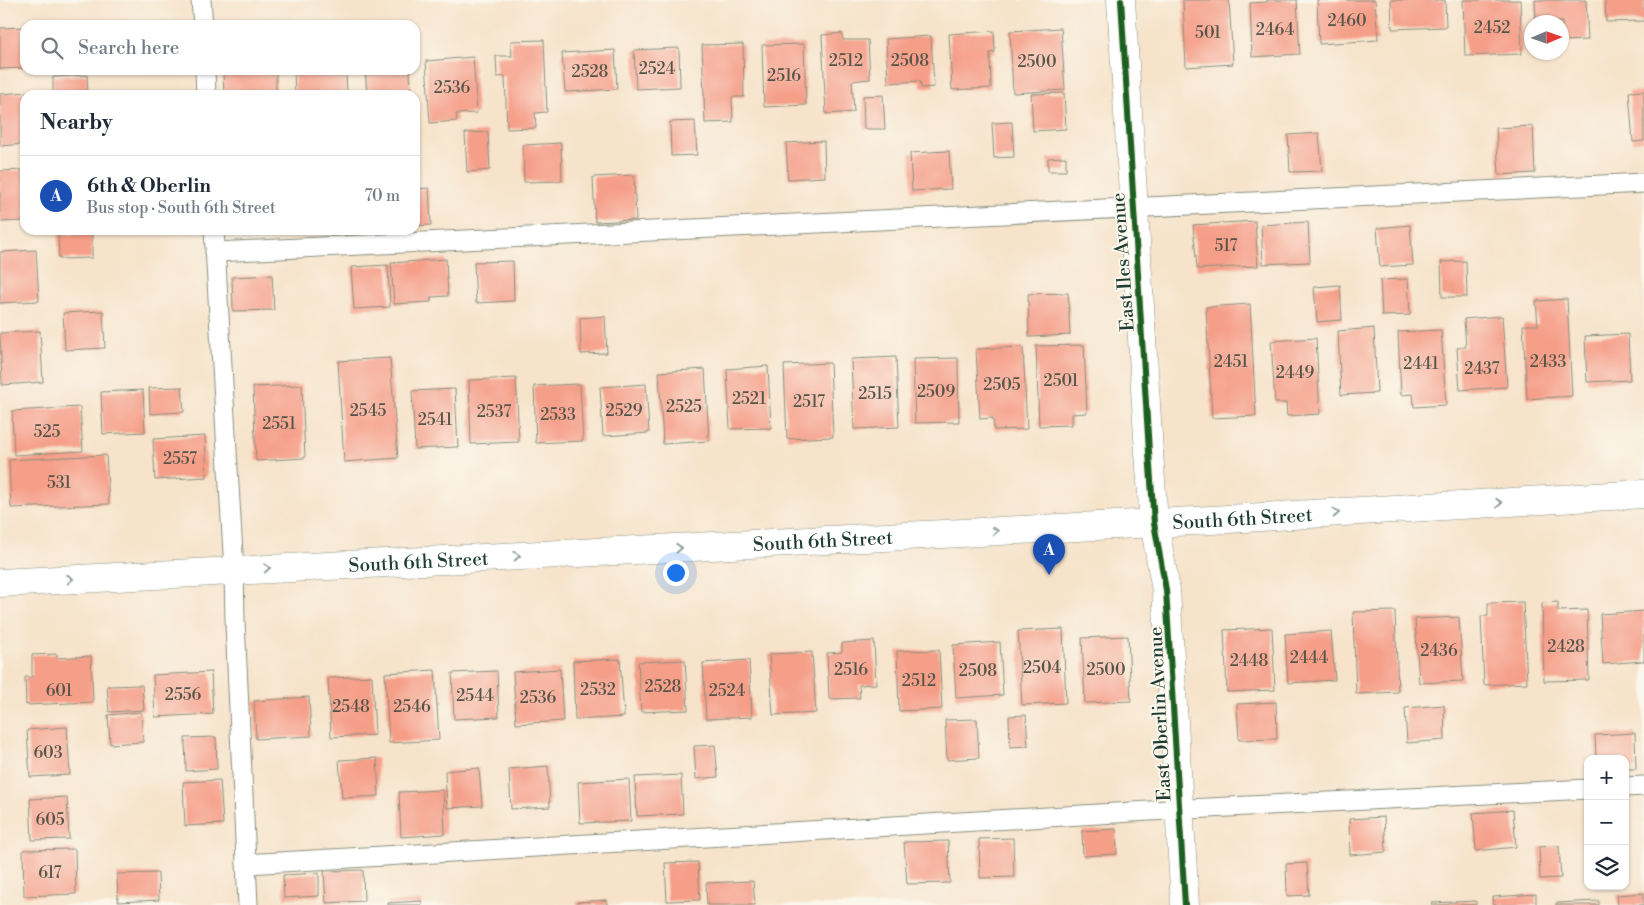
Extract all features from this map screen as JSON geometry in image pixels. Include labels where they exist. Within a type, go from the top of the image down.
[{"type":"main road","name":"East Iles Avenue","points":[[1121,0],[1154,523]]},
{"type":"main road","name":"South 6th Street","points":[[0,583],[1154,523],[1644,494]]},
{"type":"main road","name":"East Oberlin Avenue","points":[[1154,523],[1165,574],[1185,905]]},
{"type":"lane","points":[[201,0],[203,20]]},
{"type":"lane","points":[[205,75],[206,90]]},
{"type":"lane","points":[[215,252],[1644,183]]},
{"type":"lane","points":[[214,235],[234,570],[234,622],[248,905]]},
{"type":"lane","points":[[1629,787],[1644,786]]},
{"type":"lane","points":[[246,864],[1179,809],[1584,789]]},
{"type":"building","points":[[1183,0],[1229,0],[1233,64],[1186,67]]},
{"type":"building","points":[[1267,0],[1297,0],[1300,54],[1252,57],[1250,3],[1267,2]]},
{"type":"building","points":[[1317,0],[1375,0],[1378,40],[1319,44]]},
{"type":"building","points":[[1391,0],[1445,0],[1446,27],[1392,29]]},
{"type":"building","points":[[1463,0],[1520,0],[1522,54],[1465,56]]},
{"type":"building","points":[[1535,0],[1586,0],[1588,40],[1569,41],[1569,15],[1536,15]]},
{"type":"building","points":[[1605,0],[1644,0],[1644,21],[1606,22]]},
{"type":"building","points":[[20,27],[20,68],[0,69],[0,28]]},
{"type":"building","points":[[1061,28],[1065,90],[1013,93],[1010,31]]},
{"type":"building","points":[[994,31],[995,52],[990,53],[991,88],[952,90],[949,34]]},
{"type":"building","points":[[842,33],[843,40],[868,40],[870,79],[852,81],[854,112],[826,114],[822,35]]},
{"type":"building","points":[[931,36],[934,87],[921,88],[920,81],[888,83],[886,39]]},
{"type":"building","points":[[544,40],[547,112],[535,113],[536,128],[507,129],[505,76],[497,77],[496,56],[512,56],[511,41]]},
{"type":"building","points":[[743,44],[744,97],[732,97],[733,122],[705,123],[702,45]]},
{"type":"building","points":[[804,44],[806,105],[764,107],[762,45]]},
{"type":"building","points":[[679,48],[680,87],[636,89],[634,50]]},
{"type":"building","points":[[615,50],[617,89],[565,92],[562,53]]},
{"type":"building","points":[[473,57],[477,113],[456,114],[457,121],[430,123],[426,61]]},
{"type":"building","points":[[87,75],[88,90],[53,90],[53,77]]},
{"type":"building","points":[[223,75],[276,75],[276,90],[224,90]]},
{"type":"building","points":[[294,75],[346,75],[347,90],[295,90]]},
{"type":"building","points":[[365,75],[410,75],[411,90],[367,90]]},
{"type":"building","points":[[1644,91],[1644,141],[1633,142],[1629,92]]},
{"type":"building","points":[[20,93],[20,144],[0,146],[0,94]]},
{"type":"building","points":[[1064,93],[1066,129],[1033,131],[1031,94]]},
{"type":"building","points":[[883,95],[885,129],[864,129],[863,96]]},
{"type":"building","points":[[695,121],[697,155],[671,156],[670,122]]},
{"type":"building","points":[[1012,122],[1014,157],[994,158],[992,123]]},
{"type":"building","points":[[1533,126],[1535,173],[1499,175],[1496,128]]},
{"type":"building","points":[[488,132],[490,170],[467,172],[465,133]]},
{"type":"building","points":[[1319,133],[1322,171],[1290,172],[1288,135]]},
{"type":"building","points":[[824,141],[825,177],[788,179],[786,143]]},
{"type":"building","points":[[561,143],[562,181],[524,182],[523,145]]},
{"type":"building","points":[[949,151],[951,189],[912,191],[910,153]]},
{"type":"building","points":[[1066,157],[1066,171],[1048,171],[1048,158]]},
{"type":"building","points":[[20,170],[20,221],[0,222],[0,171]]},
{"type":"building","points":[[634,175],[636,220],[595,222],[593,177]]},
{"type":"building","points":[[429,188],[431,225],[420,226],[420,189]]},
{"type":"building","points":[[1255,221],[1258,266],[1197,269],[1193,225]]},
{"type":"building","points":[[1308,222],[1310,262],[1263,264],[1261,225]]},
{"type":"building","points":[[1410,225],[1413,265],[1380,267],[1377,228]]},
{"type":"building","points":[[58,235],[92,235],[92,258],[59,259]]},
{"type":"building","points":[[36,250],[39,301],[0,303],[0,252]]},
{"type":"building","points":[[446,259],[448,296],[431,297],[431,302],[394,304],[391,263]]},
{"type":"building","points":[[513,261],[514,301],[476,303],[474,262]]},
{"type":"building","points":[[1466,261],[1467,297],[1442,297],[1441,262]]},
{"type":"building","points":[[388,265],[390,307],[354,309],[351,267]]},
{"type":"building","points":[[272,275],[274,310],[233,311],[232,277]]},
{"type":"building","points":[[1408,279],[1410,315],[1382,316],[1380,280]]},
{"type":"building","points":[[1340,285],[1342,320],[1317,322],[1314,287]]},
{"type":"building","points":[[1068,293],[1070,335],[1029,337],[1028,294]]},
{"type":"building","points":[[1567,299],[1572,396],[1527,399],[1523,325],[1538,325],[1536,301]]},
{"type":"building","points":[[1250,304],[1256,416],[1212,418],[1206,307]]},
{"type":"building","points":[[103,311],[105,348],[65,350],[63,313]]},
{"type":"building","points":[[605,316],[607,353],[581,354],[580,318]]},
{"type":"building","points":[[1502,316],[1507,387],[1460,390],[1457,348],[1466,347],[1464,319]]},
{"type":"building","points":[[1374,328],[1377,393],[1341,395],[1338,331]]},
{"type":"building","points":[[1441,330],[1446,405],[1414,407],[1413,394],[1401,395],[1398,332]]},
{"type":"building","points":[[40,331],[43,382],[2,385],[0,333]]},
{"type":"building","points":[[1628,334],[1630,380],[1587,382],[1585,336]]},
{"type":"building","points":[[1316,338],[1320,414],[1287,416],[1286,403],[1275,403],[1271,341]]},
{"type":"building","points":[[1084,345],[1087,413],[1072,414],[1072,425],[1039,426],[1036,346]]},
{"type":"building","points":[[1023,347],[1027,429],[994,430],[993,418],[980,419],[976,349]]},
{"type":"building","points":[[896,357],[899,427],[854,429],[851,359]]},
{"type":"building","points":[[390,358],[398,458],[344,462],[338,361]]},
{"type":"building","points":[[958,358],[959,422],[915,423],[913,359]]},
{"type":"building","points":[[830,363],[833,437],[787,439],[784,365]]},
{"type":"building","points":[[768,366],[771,428],[730,429],[727,369]]},
{"type":"building","points":[[705,369],[709,441],[663,444],[659,372]]},
{"type":"building","points":[[516,378],[519,442],[471,444],[469,380]]},
{"type":"building","points":[[580,384],[583,441],[536,443],[534,386]]},
{"type":"building","points":[[646,384],[649,433],[603,436],[600,387]]},
{"type":"building","points":[[302,385],[305,458],[256,461],[253,387]]},
{"type":"building","points":[[182,387],[184,412],[150,414],[149,388]]},
{"type":"building","points":[[455,389],[458,447],[415,449],[412,391]]},
{"type":"building","points":[[143,390],[145,432],[103,434],[101,392]]},
{"type":"building","points":[[80,407],[83,451],[14,455],[12,411]]},
{"type":"building","points":[[205,436],[207,477],[155,480],[153,439]]},
{"type":"building","points":[[106,455],[109,504],[11,508],[9,460]]},
{"type":"building","points":[[1523,602],[1527,683],[1484,685],[1481,616],[1488,616],[1488,603]]},
{"type":"building","points":[[1558,602],[1558,611],[1587,610],[1589,680],[1544,681],[1542,603]]},
{"type":"building","points":[[1395,611],[1398,692],[1356,694],[1353,612]]},
{"type":"building","points":[[1644,611],[1644,661],[1603,664],[1600,614]]},
{"type":"building","points":[[1459,617],[1463,681],[1419,683],[1415,619]]},
{"type":"building","points":[[1272,628],[1275,690],[1227,692],[1224,630]]},
{"type":"building","points":[[1063,629],[1066,703],[1022,705],[1018,631]]},
{"type":"building","points":[[1331,631],[1335,680],[1288,683],[1285,634]]},
{"type":"building","points":[[1128,636],[1131,701],[1085,703],[1082,638]]},
{"type":"building","points":[[874,641],[876,684],[859,685],[860,698],[829,699],[827,653],[842,652],[842,643]]},
{"type":"building","points":[[1000,642],[1003,695],[956,698],[953,645]]},
{"type":"building","points":[[939,650],[942,709],[899,711],[897,651]]},
{"type":"building","points":[[812,652],[816,713],[773,715],[769,654]]},
{"type":"building","points":[[57,654],[57,658],[91,656],[93,702],[26,705],[25,677],[32,677],[32,655]]},
{"type":"building","points":[[620,659],[624,717],[575,720],[573,661]]},
{"type":"building","points":[[685,660],[688,710],[641,712],[638,662]]},
{"type":"building","points":[[749,660],[752,717],[706,719],[703,663]]},
{"type":"building","points":[[560,669],[563,721],[516,724],[513,672]]},
{"type":"building","points":[[435,670],[439,740],[389,743],[385,673]]},
{"type":"building","points":[[497,671],[499,717],[454,719],[452,673]]},
{"type":"building","points":[[211,672],[213,714],[155,717],[153,675]]},
{"type":"building","points":[[372,676],[375,735],[331,737],[328,678]]},
{"type":"building","points":[[142,685],[144,710],[109,712],[107,686]]},
{"type":"building","points":[[309,697],[311,736],[256,739],[254,701]]},
{"type":"building","points":[[1276,702],[1277,739],[1239,740],[1237,704]]},
{"type":"building","points":[[1444,705],[1445,740],[1407,743],[1405,708]]},
{"type":"building","points":[[141,712],[143,742],[110,744],[108,715]]},
{"type":"building","points":[[1026,715],[1028,746],[1010,747],[1009,716]]},
{"type":"building","points":[[977,719],[979,758],[947,760],[945,720]]},
{"type":"building","points":[[67,727],[70,775],[30,777],[27,730]]},
{"type":"building","points":[[1635,733],[1636,769],[1629,769],[1629,755],[1596,755],[1595,735]]},
{"type":"building","points":[[216,737],[217,769],[186,771],[185,738]]},
{"type":"building","points":[[715,745],[718,777],[696,779],[694,746]]},
{"type":"building","points":[[377,758],[379,796],[342,798],[339,760]]},
{"type":"building","points":[[548,766],[550,807],[511,809],[509,769]]},
{"type":"building","points":[[479,768],[482,806],[447,808],[445,771]]},
{"type":"building","points":[[681,775],[683,814],[637,816],[635,777]]},
{"type":"building","points":[[629,779],[631,821],[580,823],[578,782]]},
{"type":"building","points":[[220,780],[223,824],[185,826],[183,782]]},
{"type":"building","points":[[443,790],[445,834],[401,837],[399,792]]},
{"type":"building","points":[[67,797],[69,839],[32,840],[30,799]]},
{"type":"building","points":[[1513,810],[1516,847],[1476,851],[1473,813]]},
{"type":"building","points":[[1384,817],[1386,852],[1350,855],[1349,819]]},
{"type":"building","points":[[1116,829],[1117,854],[1083,856],[1082,831]]},
{"type":"building","points":[[1013,838],[1014,877],[980,878],[979,839]]},
{"type":"building","points":[[948,841],[950,883],[907,884],[904,842]]},
{"type":"building","points":[[1559,846],[1561,878],[1540,879],[1539,847]]},
{"type":"building","points":[[75,849],[76,894],[24,896],[23,850]]},
{"type":"building","points":[[698,862],[700,900],[667,901],[665,863]]},
{"type":"building","points":[[1307,863],[1309,895],[1287,896],[1286,864]]},
{"type":"building","points":[[363,870],[364,901],[326,903],[324,871]]},
{"type":"building","points":[[158,873],[159,900],[118,902],[117,874]]},
{"type":"building","points":[[319,873],[319,896],[284,898],[283,875]]},
{"type":"building","points":[[753,881],[755,905],[707,905],[706,883]]},
{"type":"building","points":[[1644,893],[1644,905],[1618,905],[1617,895]]},
{"type":"building","points":[[1536,894],[1536,905],[1494,905],[1493,897]]},
{"type":"building","points":[[607,900],[607,905],[577,905],[577,902]]},
{"type":"building","points":[[422,901],[422,905],[388,905],[388,903]]},
{"type":"building","points":[[1476,901],[1476,905],[1432,905],[1432,903]]},
{"type":"building","points":[[1599,901],[1599,905],[1556,905],[1556,903]]},
{"type":"cycle path","points":[[1121,0],[1154,523],[1166,590],[1185,905]]},
{"type":"place","name":"6th & Oberlin","points":[[1049,575]]}]
